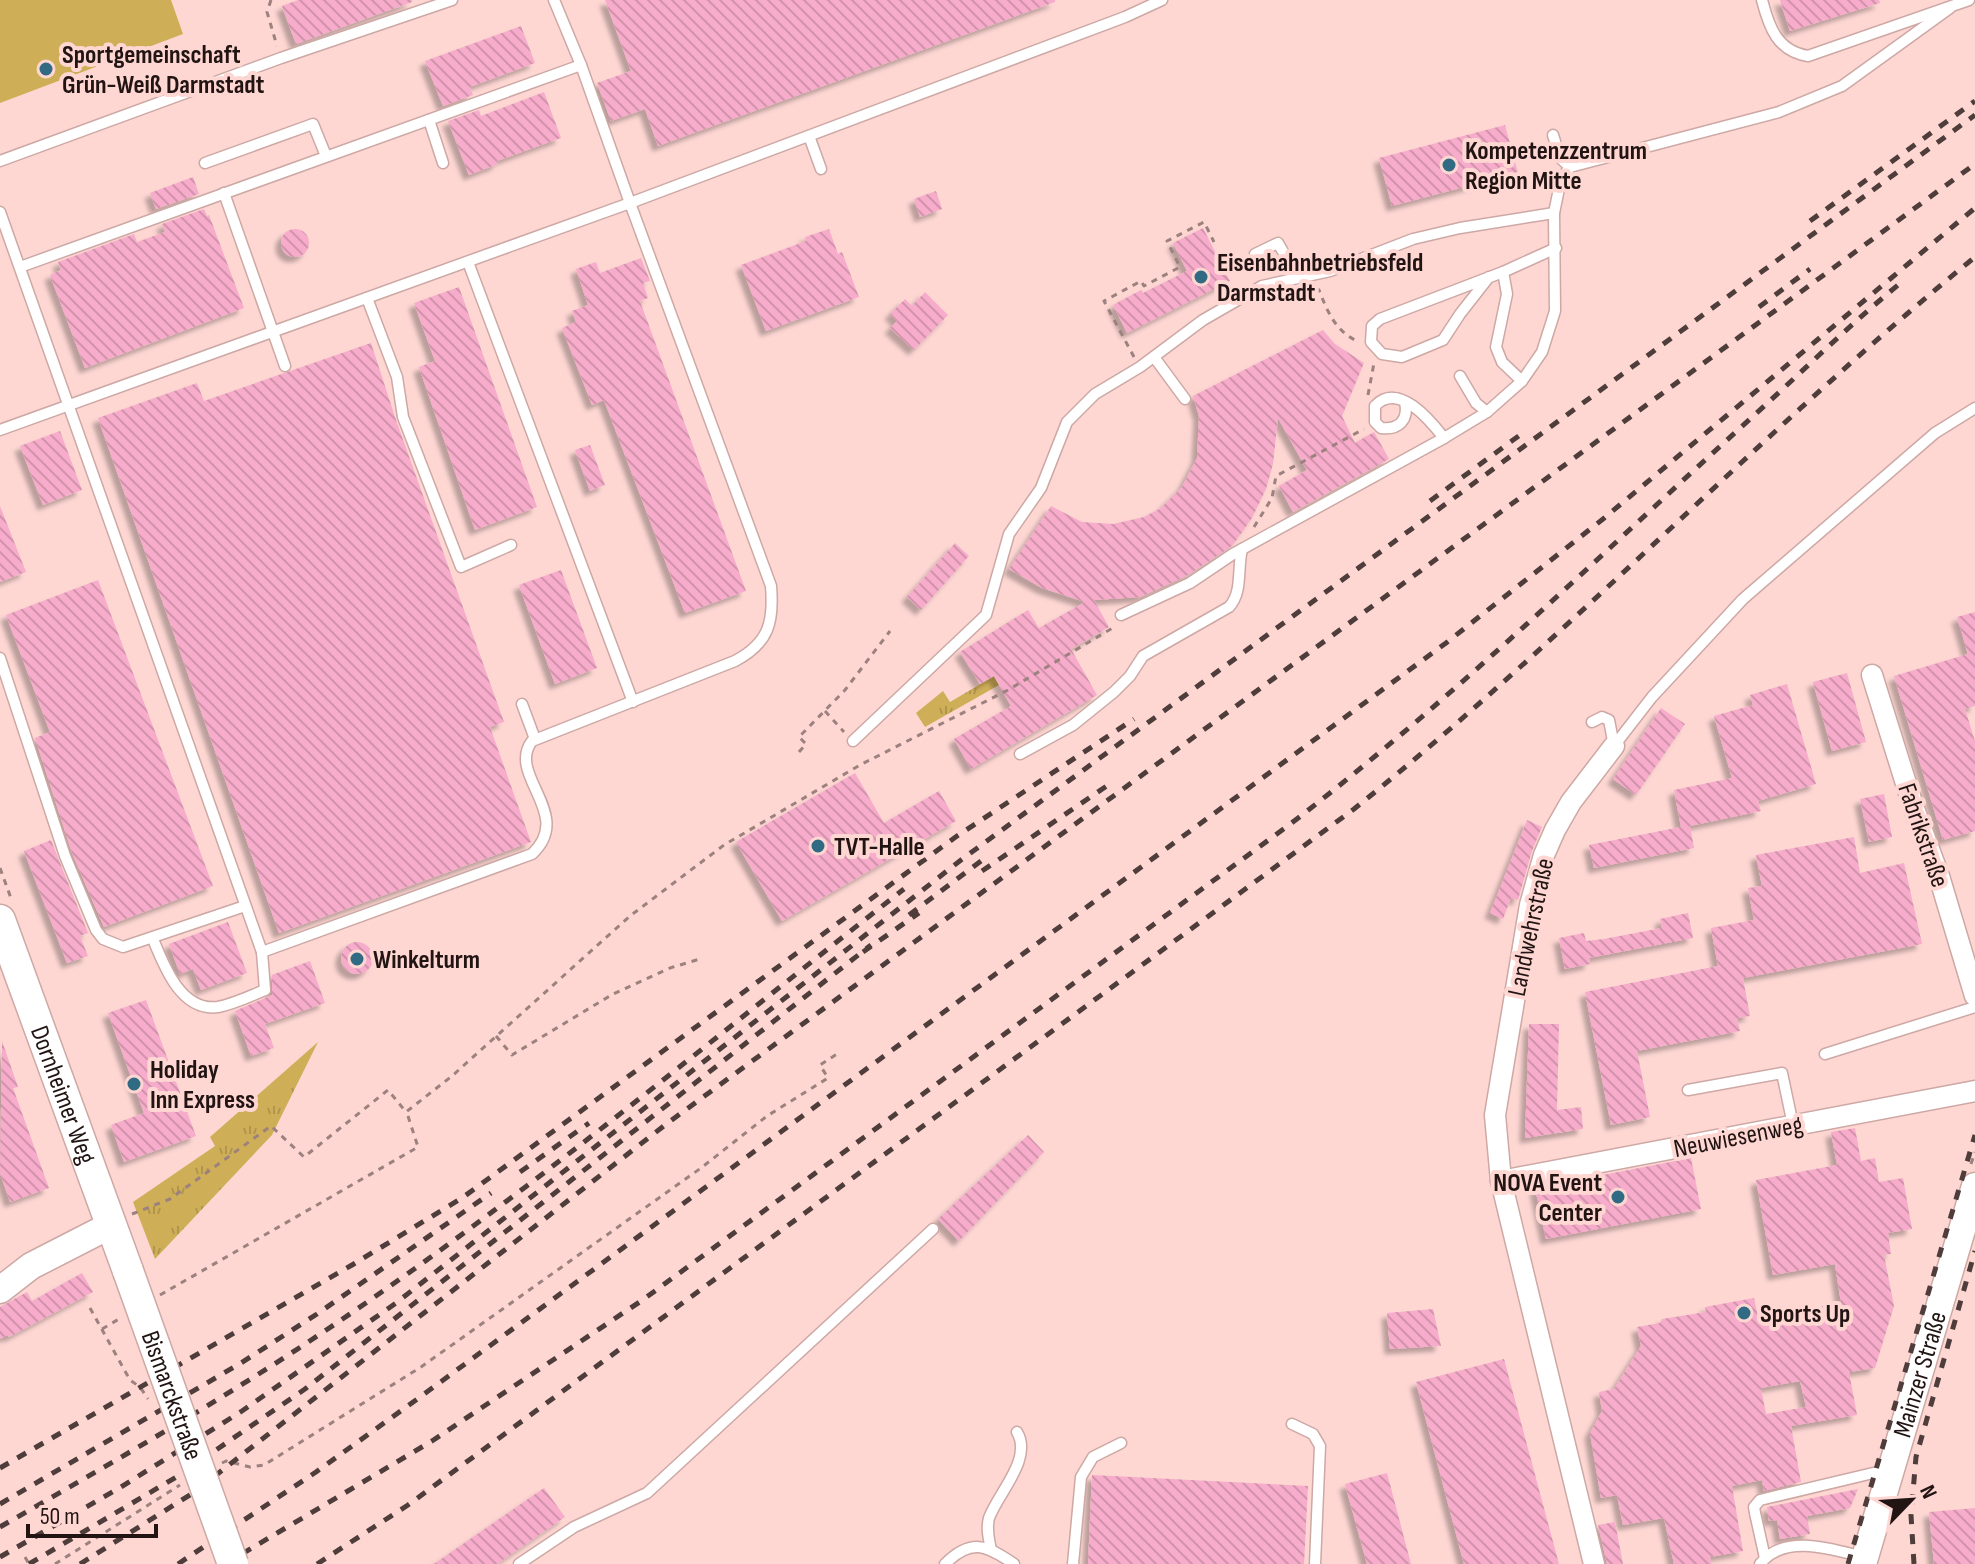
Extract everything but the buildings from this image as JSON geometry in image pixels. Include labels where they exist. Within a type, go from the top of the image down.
[{"type":"main road","name":"Dornheimer Weg","points":[[0,920],[117,1222],[128,1271]]},
{"type":"main road","name":"Bismarckstraße","points":[[128,1271],[233,1564]]},
{"type":"street","name":"Fabrikstraße","points":[[1872,675],[1975,996]]},
{"type":"street","name":"Landwehrstraße","points":[[1594,1564],[1501,1181],[1495,1115],[1530,905],[1544,855],[1578,792],[1614,746]]},
{"type":"street","name":"Neuwiesenweg","points":[[1501,1181],[1975,1091]]},
{"type":"street","name":"Mainzer Straße","points":[[1864,1561],[1975,1186]]},
{"type":"street","points":[[0,1290],[31,1266],[117,1222]]},
{"type":"lane","points":[[0,161],[281,58],[452,0]]},
{"type":"lane","points":[[262,952],[532,854],[544,843],[548,826],[527,764],[529,745],[535,739],[745,656],[761,641],[771,624],[771,586],[581,65],[554,0]]},
{"type":"lane","points":[[0,430],[630,203],[1125,17],[1162,0]]},
{"type":"lane","points":[[1762,0],[1770,29],[1778,40],[1797,54],[1808,56],[1969,0]]},
{"type":"lane","points":[[1121,615],[1190,583],[1242,549],[1444,438],[1487,412],[1522,381],[1542,352],[1551,327],[1556,295],[1554,213],[1561,179],[1570,167],[1779,112],[1823,96],[1842,86],[1950,8]]},
{"type":"lane","points":[[20,267],[581,65]]},
{"type":"lane","points":[[429,120],[443,163]]},
{"type":"lane","points":[[205,163],[313,124],[326,156]]},
{"type":"lane","points":[[1553,135],[1560,158],[1570,167]]},
{"type":"lane","points":[[809,136],[821,169]]},
{"type":"lane","points":[[224,193],[285,366]]},
{"type":"lane","points":[[0,212],[262,952],[265,990],[214,1008],[201,1006],[184,994],[168,973],[153,939]]},
{"type":"lane","points":[[853,741],[986,615],[1009,534],[1041,488],[1067,422],[1095,394],[1250,291],[1330,271],[1413,239],[1554,213]]},
{"type":"lane","points":[[1255,254],[1278,243],[1298,278]]},
{"type":"lane","points":[[1489,277],[1443,340],[1402,357],[1390,358],[1376,349],[1370,334],[1372,326],[1380,319],[1489,277],[1503,272],[1556,248]]},
{"type":"lane","points":[[468,262],[633,702]]},
{"type":"lane","points":[[1503,272],[1507,294],[1496,347],[1502,362],[1522,381]]},
{"type":"lane","points":[[367,298],[397,377],[403,417],[461,567],[511,545]]},
{"type":"lane","points":[[1154,357],[1185,399]]},
{"type":"lane","points":[[1460,376],[1476,403],[1487,412]]},
{"type":"lane","points":[[1405,402],[1404,421],[1397,426],[1381,428],[1375,422],[1375,406],[1380,400],[1394,397],[1405,402],[1430,420],[1444,438]]},
{"type":"lane","name":"Landwehrstraße","points":[[1614,746],[1652,697],[1743,599],[1935,433],[1975,408]]},
{"type":"lane","points":[[1020,754],[1073,725],[1130,676],[1143,656],[1229,607],[1237,593],[1242,549]]},
{"type":"lane","points":[[0,658],[65,856],[96,930],[103,939],[123,947],[245,906]]},
{"type":"lane","points":[[522,704],[535,739]]},
{"type":"lane","points":[[1592,722],[1602,717],[1609,720],[1614,746]]},
{"type":"lane","points":[[1825,1054],[1975,1007]]},
{"type":"lane","points":[[1688,1090],[1782,1073],[1793,1125]]},
{"type":"lane","points":[[519,1564],[574,1527],[647,1493],[933,1229]]},
{"type":"lane","points":[[1292,1424],[1313,1434],[1320,1446],[1315,1564]]},
{"type":"lane","points":[[991,1550],[989,1518],[1021,1453],[1021,1440],[1017,1432]]},
{"type":"lane","points":[[1073,1564],[1081,1477],[1093,1457],[1121,1443]]},
{"type":"lane","points":[[1864,1561],[1818,1546],[1801,1546],[1773,1553],[1762,1561],[1754,1507],[1760,1500],[1892,1469]]},
{"type":"lane","points":[[945,1564],[972,1546],[991,1550],[1014,1564]]},
{"type":"path","points":[[271,0],[267,12],[281,58]]},
{"type":"path","points":[[1183,273],[1167,241],[1204,222],[1214,242]]},
{"type":"path","points":[[1128,349],[1104,301],[1141,281],[1144,286],[1180,267]]},
{"type":"path","points":[[1242,549],[1272,498],[1276,476],[1375,422],[1366,405],[1376,349],[1346,336],[1329,315],[1319,290],[1298,278]]},
{"type":"path","points":[[1149,283],[1152,289]]},
{"type":"path","points":[[406,1112],[630,916],[724,845],[860,765],[1008,690],[1115,629],[1121,615]]},
{"type":"path","points":[[799,752],[806,744],[799,737],[845,690],[890,631]]},
{"type":"path","points":[[496,1036],[512,1055],[613,994],[670,968],[703,958]]},
{"type":"path","points":[[215,1466],[226,1461],[250,1467],[264,1465],[391,1387],[701,1168],[778,1109],[828,1078],[820,1065],[840,1052]]},
{"type":"path","points":[[117,1222],[170,1199],[271,1126],[304,1157],[388,1090],[412,1122],[418,1147],[155,1298]]},
{"type":"path","points":[[90,1308],[125,1370]]},
{"type":"path","points":[[102,1329],[122,1317]]},
{"type":"path","points":[[55,1564],[183,1483]]},
{"type":"path","points":[[25,1557],[29,1564]]},
{"type":"green space","name":"Sportgemeinschaft Grün-Weiß Darmstadt","points":[[0,0],[171,0],[183,34],[0,103]]},
{"type":"green space","points":[[994,676],[999,685],[925,727],[916,713],[943,691],[950,702]]},
{"type":"green space","points":[[318,1042],[272,1135],[155,1259],[133,1202],[215,1146],[210,1137]]},
{"type":"railway","points":[[1810,221],[1975,101]]},
{"type":"railway","points":[[0,1557],[121,1487],[242,1411],[396,1303],[961,860],[1975,115]]},
{"type":"railway","points":[[80,1564],[193,1493],[665,1125],[1975,164]]},
{"type":"railway","points":[[178,1564],[316,1472],[416,1400],[1446,643],[1603,519],[1975,208]]},
{"type":"railway","points":[[317,1564],[408,1505],[1354,809],[1512,674],[1818,393],[1975,257]]},
{"type":"railway","points":[[1759,307],[1810,269]]},
{"type":"railway","points":[[225,1564],[432,1441],[644,1299],[1289,825],[1466,678],[1903,281]]},
{"type":"railway","points":[[1430,501],[1524,432]]},
{"type":"railway","points":[[0,1468],[462,1198],[957,836],[1134,719]]},
{"type":"railway","points":[[982,871],[1114,781]]},
{"type":"railway","points":[[909,915],[989,855]]},
{"type":"railway","points":[[0,1527],[257,1375],[414,1269],[626,1109],[904,889]]},
{"type":"railway","points":[[863,952],[919,913]]},
{"type":"railway","points":[[29,1564],[178,1476],[305,1389],[871,945]]},
{"type":"railway","points":[[520,1172],[589,1123]]},
{"type":"railway","points":[[1848,1564],[1975,1135]]},
{"type":"railway","points":[[0,1504],[241,1363],[491,1193]]},
{"type":"railway","points":[[1914,1564],[1911,1515],[1916,1457],[1975,1251]]},
{"type":"place","name":"Sportgemeinschaft Grün-Weiß Darmstadt","points":[[46,69]]},
{"type":"place","name":"Kompetenzzentrum Region Mitte","points":[[1449,165]]},
{"type":"place","name":"Eisenbahnbetriebsfeld Darmstadt","points":[[1201,277]]},
{"type":"place","name":"TVT-Halle","points":[[818,846]]},
{"type":"place","name":"Winkelturm","points":[[357,959]]},
{"type":"place","name":"Holiday Inn Express","points":[[134,1084]]},
{"type":"place","name":"NOVA Event Center","points":[[1618,1197]]},
{"type":"place","name":"Sports Up","points":[[1744,1313]]}]
